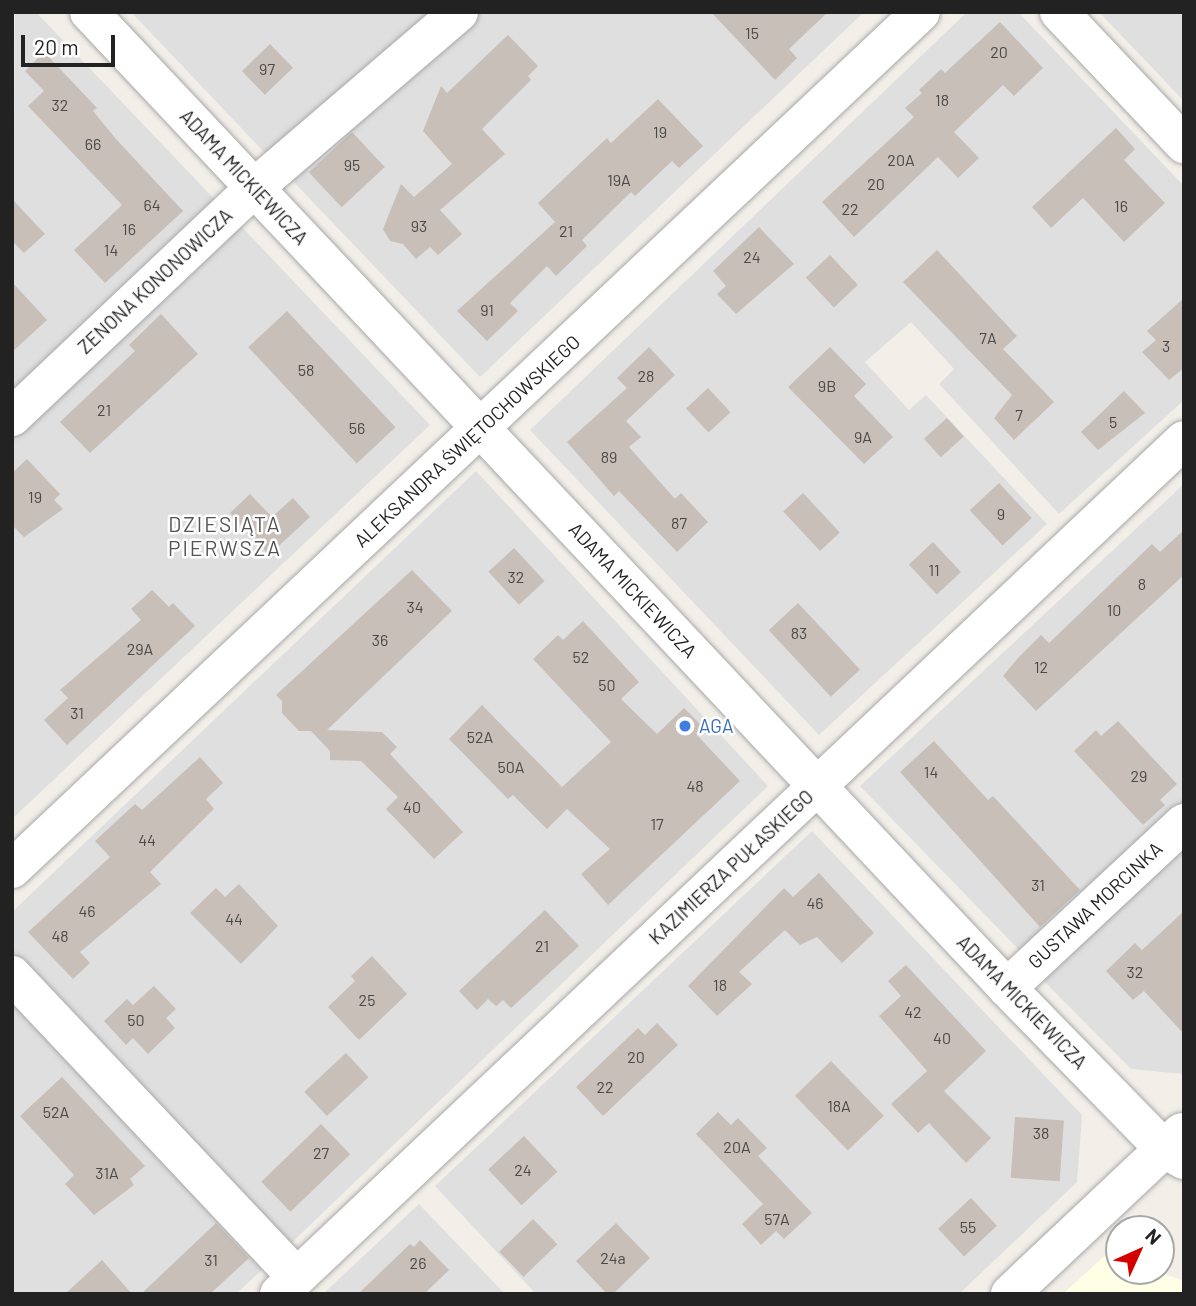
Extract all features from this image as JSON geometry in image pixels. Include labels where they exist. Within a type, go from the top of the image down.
[{"type":"street","name":"ADAMA MICKIEWICZA","points":[[89,12],[1007,988],[1177,1147]]},
{"type":"street","name":"ZENONA KONONOWICZA","points":[[12,416],[254,188],[459,12]]},
{"type":"street","name":"ALEKSANDRA ŚWIĘTOCHOWSKIEGO","points":[[12,869],[921,12]]},
{"type":"street","points":[[1059,12],[1184,144]]},
{"type":"street","name":"KAZIMIERZA PUŁASKIEGO","points":[[288,1285],[1184,440]]},
{"type":"street","name":"GUSTAWA MORCINKA","points":[[1007,988],[1184,823]]},
{"type":"street","points":[[12,975],[288,1285]]},
{"type":"street","points":[[1010,1294],[1177,1147]]},
{"type":"shaded area","points":[[15,12],[36,12],[220,205],[12,400]]},
{"type":"shaded area","points":[[131,12],[445,12],[266,154]]},
{"type":"shaded area","points":[[471,12],[864,12],[480,377],[288,176]]},
{"type":"shaded area","points":[[967,12],[1018,12],[1184,186],[1184,400],[1059,514],[939,384],[954,369],[911,322],[865,362],[909,410],[926,395],[1047,524],[819,735],[530,430]]},
{"type":"shaded area","points":[[1099,12],[1184,12],[1184,101]]},
{"type":"shaded area","points":[[239,224],[430,425],[12,819],[12,438]]},
{"type":"shaded area","points":[[476,471],[768,786],[284,1250],[12,959],[12,912]]},
{"type":"shaded area","points":[[1184,484],[1184,809],[1026,957],[860,786]]},
{"type":"shaded area","points":[[812,831],[1082,1115],[1077,1182],[959,1294],[536,1294],[435,1186]]},
{"type":"shaded area","points":[[1184,838],[1184,1074],[1131,1069],[1038,975]]},
{"type":"shaded area","points":[[12,989],[268,1264],[236,1294],[12,1294]]},
{"type":"shaded area","points":[[419,1204],[505,1294],[323,1294]]},
{"type":"shaded area","points":[[1105,1255],[1105,1285],[1175,1285],[1175,1278],[1184,1281],[1184,1294],[1063,1294]]},
{"type":"building","points":[[711,12],[828,12],[789,49],[797,58],[775,80]]},
{"type":"building","points":[[1000,22],[1043,68],[1014,96],[1003,85],[954,132],[979,158],[958,178],[938,157],[854,237],[822,202],[914,117],[905,108],[922,93],[919,90],[941,69],[945,73]]},
{"type":"building","points":[[508,35],[538,66],[528,76],[531,80],[482,129],[505,154],[440,210],[462,234],[438,255],[430,247],[416,259],[403,244],[390,241],[383,229],[401,184],[414,197],[452,164],[423,131],[441,86],[447,93]]},
{"type":"building","points":[[270,44],[293,68],[265,95],[242,71]]},
{"type":"building","points":[[44,52],[97,108],[93,111],[116,139],[183,211],[105,283],[74,250],[122,205],[28,106],[44,91],[25,71]]},
{"type":"building","points":[[658,99],[703,146],[679,168],[672,161],[635,196],[631,192],[582,240],[587,246],[556,276],[547,266],[510,303],[518,311],[487,341],[457,311],[555,222],[538,203],[607,138],[611,143]]},
{"type":"building","points":[[1116,128],[1135,149],[1124,160],[1165,203],[1124,242],[1083,198],[1051,228],[1032,207]]},
{"type":"building","points":[[352,132],[385,167],[342,207],[309,172]]},
{"type":"building","points":[[12,199],[45,234],[24,253],[12,241]]},
{"type":"building","points":[[759,227],[794,264],[736,314],[717,294],[726,286],[713,271]]},
{"type":"building","points":[[937,250],[1017,336],[1003,349],[1054,402],[1014,440],[994,418],[1012,395],[903,282]]},
{"type":"building","points":[[830,255],[858,285],[834,307],[806,278]]},
{"type":"building","points":[[12,282],[47,320],[12,352]]},
{"type":"building","points":[[1184,298],[1184,368],[1169,380],[1142,352],[1156,340],[1147,331]]},
{"type":"building","points":[[287,311],[395,427],[357,463],[248,347]]},
{"type":"building","points":[[161,314],[198,354],[90,453],[60,422],[135,351],[129,345]]},
{"type":"building","points":[[649,347],[675,375],[626,421],[641,437],[629,447],[675,499],[681,493],[708,522],[677,552],[619,491],[614,496],[567,442],[627,388],[617,378]]},
{"type":"building","points":[[830,347],[866,384],[854,396],[893,437],[864,464],[788,387]]},
{"type":"building","points":[[708,388],[731,412],[709,433],[686,408]]},
{"type":"building","points":[[1124,391],[1145,413],[1098,450],[1081,432]]},
{"type":"building","points":[[947,418],[964,437],[941,457],[924,439]]},
{"type":"building","points":[[27,459],[60,494],[54,500],[63,509],[24,537],[12,525],[12,473]]},
{"type":"building","points":[[999,483],[1032,518],[1002,545],[970,510]]},
{"type":"building","points":[[803,493],[840,532],[820,551],[783,511]]},
{"type":"building","points":[[250,494],[272,517],[293,498],[310,517],[269,555],[230,513]]},
{"type":"building","points":[[1184,530],[1184,575],[1036,711],[1003,676],[1041,635],[1049,643],[1152,544],[1160,552]]},
{"type":"building","points":[[933,542],[961,572],[937,594],[909,565]]},
{"type":"building","points":[[514,548],[545,581],[519,605],[488,572]]},
{"type":"building","points":[[412,570],[452,611],[327,730],[382,732],[397,747],[390,754],[463,832],[434,859],[386,809],[398,797],[361,761],[330,760],[330,751],[311,731],[299,731],[282,713],[282,701],[276,695]]},
{"type":"building","points":[[152,590],[169,607],[173,603],[195,626],[67,745],[44,720],[68,698],[60,690],[141,620],[131,609]]},
{"type":"building","points":[[798,603],[860,670],[831,697],[769,630]]},
{"type":"building","points":[[583,621],[639,682],[621,699],[657,734],[684,708],[703,727],[696,734],[740,781],[608,905],[581,874],[610,849],[567,809],[547,829],[513,795],[508,799],[449,739],[482,705],[562,787],[611,742],[533,659],[558,635],[563,640]]},
{"type":"building","points":[[1118,721],[1177,784],[1160,800],[1165,805],[1143,825],[1074,751],[1096,730],[1101,736]]},
{"type":"building","points":[[934,741],[988,800],[993,796],[1080,890],[1040,927],[900,772]]},
{"type":"building","points":[[200,757],[223,783],[206,799],[214,809],[150,872],[161,884],[80,952],[90,963],[73,979],[28,932],[110,857],[95,841],[135,804],[142,810]]},
{"type":"building","points":[[819,873],[874,933],[842,963],[817,937],[800,945],[785,930],[739,972],[752,984],[717,1016],[688,986],[784,888],[793,897]]},
{"type":"building","points":[[239,884],[278,926],[241,964],[190,913],[216,888],[225,897]]},
{"type":"building","points":[[545,910],[579,946],[511,1008],[503,1000],[496,1006],[488,999],[477,1010],[459,991]]},
{"type":"building","points":[[1184,911],[1184,1034],[1144,991],[1133,1000],[1106,971],[1135,943],[1142,950]]},
{"type":"building","points":[[372,956],[407,994],[359,1040],[328,1007],[355,981],[351,976]]},
{"type":"building","points":[[906,965],[986,1051],[944,1091],[991,1138],[966,1163],[929,1123],[918,1133],[891,1104],[927,1071],[879,1016],[901,996],[888,981]]},
{"type":"building","points":[[154,986],[176,1009],[166,1018],[175,1028],[148,1054],[133,1038],[126,1045],[104,1021],[127,999],[133,1005]]},
{"type":"building","points":[[657,1023],[678,1045],[603,1116],[576,1087],[638,1028],[645,1035]]},
{"type":"building","points":[[346,1053],[369,1077],[327,1116],[304,1092]]},
{"type":"building","points":[[831,1061],[884,1116],[848,1150],[795,1096]]},
{"type":"building","points":[[62,1077],[145,1166],[130,1179],[134,1185],[94,1215],[65,1184],[74,1175],[20,1116]]},
{"type":"building","points":[[718,1112],[731,1125],[738,1118],[767,1148],[758,1156],[812,1213],[784,1239],[776,1231],[761,1245],[742,1224],[763,1204],[696,1134]]},
{"type":"building","points":[[1015,1117],[1064,1120],[1060,1181],[1011,1178]]},
{"type":"building","points":[[321,1124],[350,1154],[290,1212],[261,1182]]},
{"type":"building","points":[[524,1136],[557,1172],[522,1205],[488,1169]]},
{"type":"building","points":[[971,1198],[997,1226],[964,1256],[938,1229]]},
{"type":"building","points":[[533,1219],[557,1244],[524,1277],[499,1252]]},
{"type":"building","points":[[216,1223],[249,1258],[210,1294],[141,1294]]},
{"type":"building","points":[[616,1223],[650,1258],[613,1294],[607,1294],[576,1261]]},
{"type":"building","points":[[420,1240],[449,1270],[424,1294],[358,1294],[410,1244],[414,1247]]},
{"type":"building","points":[[102,1260],[132,1294],[65,1294]]},
{"type":"place","name":"AGA","points":[[685,726]]},
{"type":"district","name":"DZIESIĄTA PIERWSZA","points":[[225,536]]}]
